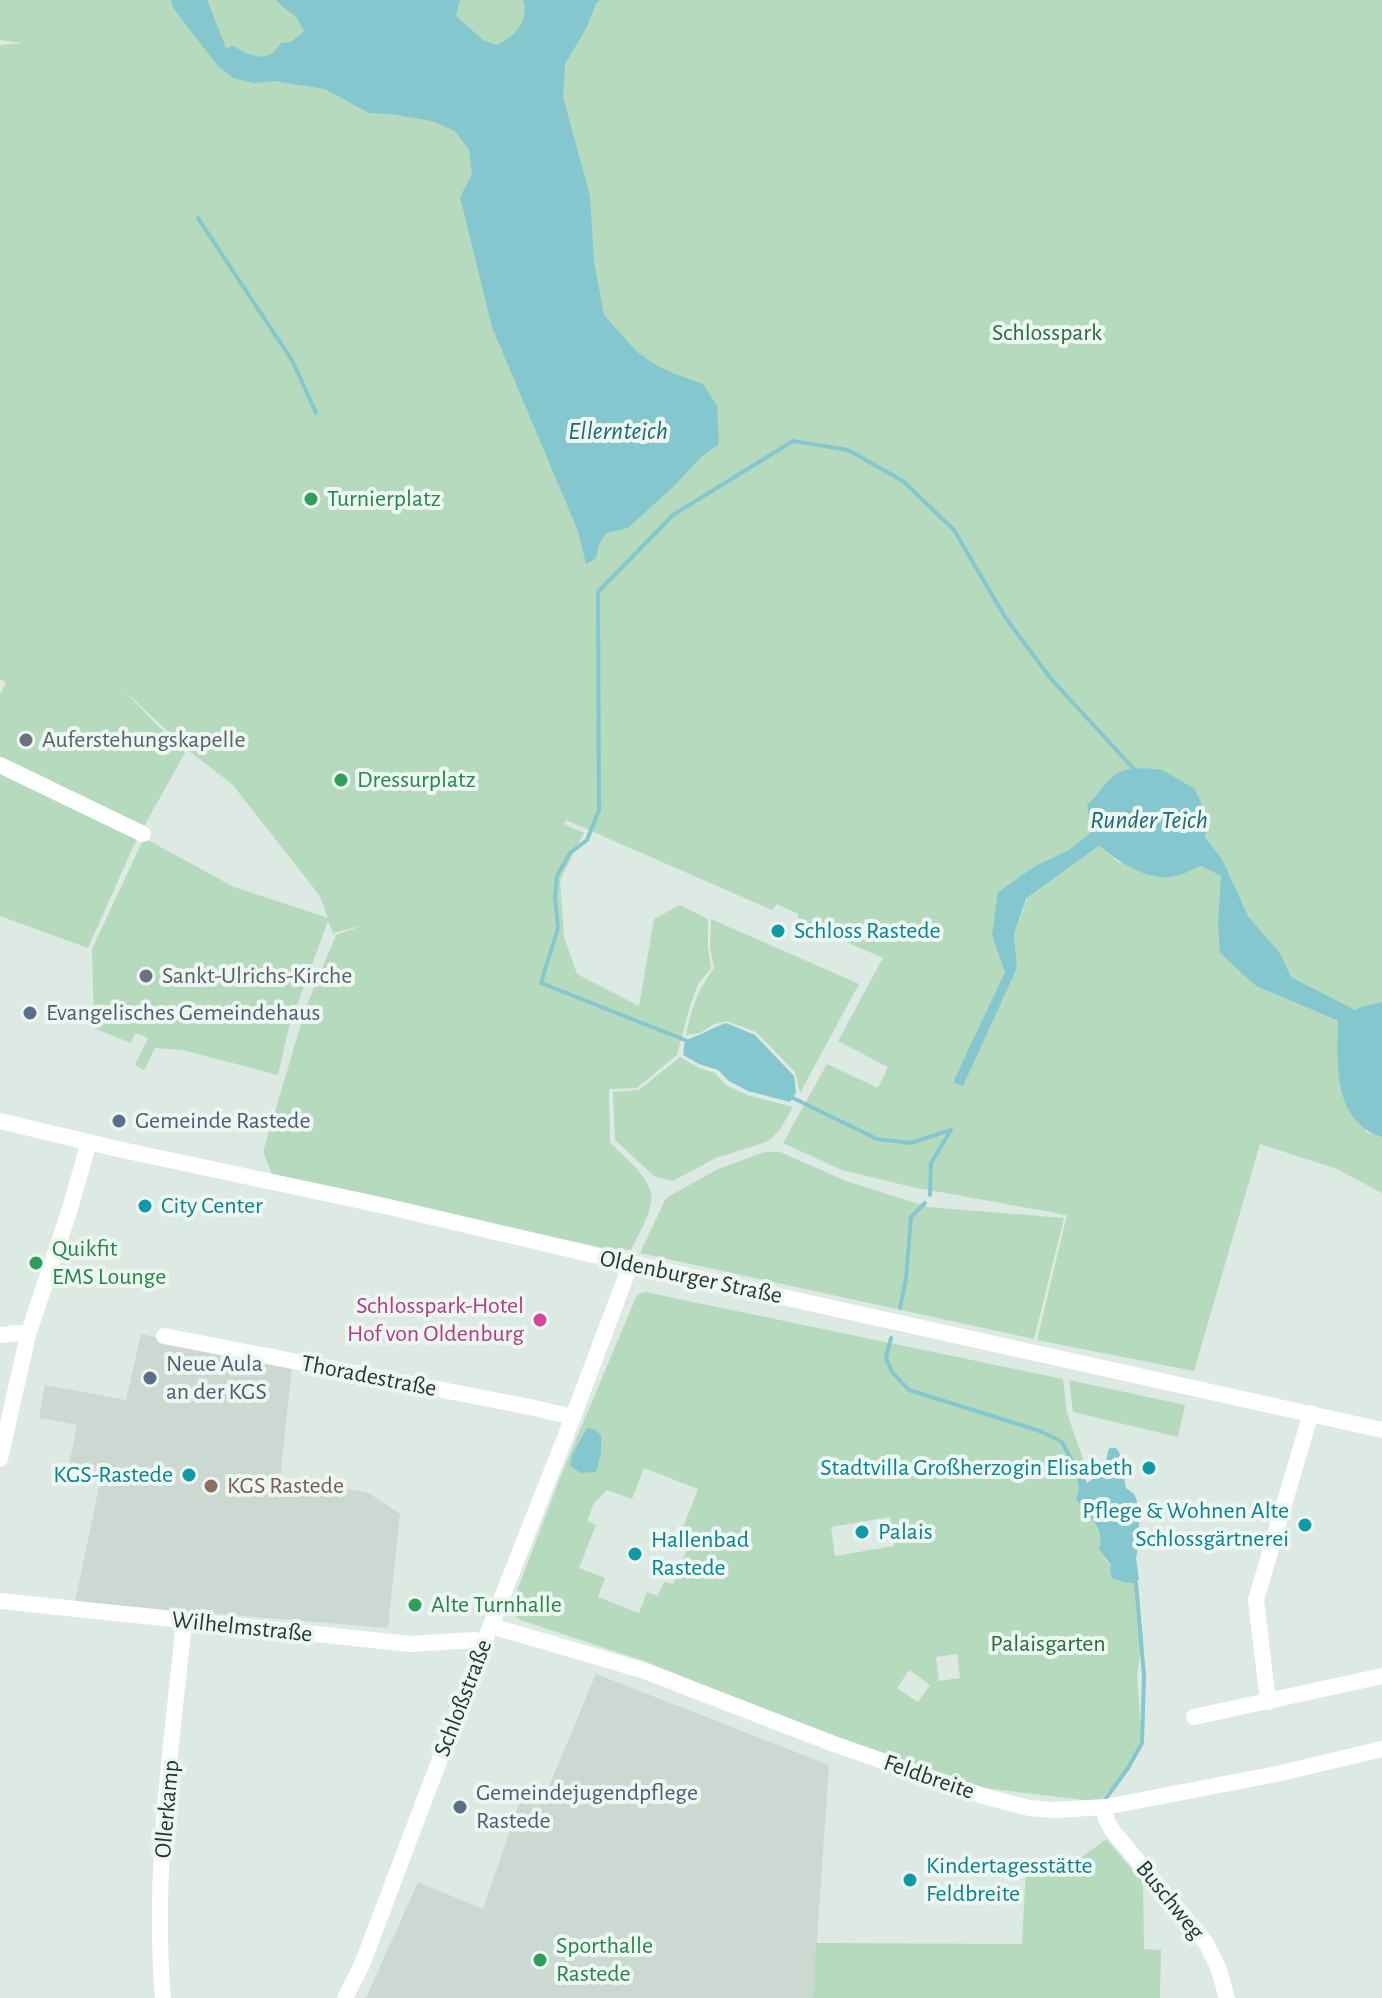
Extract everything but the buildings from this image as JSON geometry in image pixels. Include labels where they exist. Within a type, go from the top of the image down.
[{"type":"street","points":[[0,765],[143,834]]},
{"type":"street","name":"Oldenburger Straße","points":[[0,1121],[1382,1430]]},
{"type":"street","points":[[0,1459],[28,1335],[89,1142]]},
{"type":"street","name":"Schloßstraße","points":[[345,1998],[361,1967],[631,1263]]},
{"type":"street","points":[[0,1335],[28,1335]]},
{"type":"street","name":"Thoradestraße","points":[[164,1336],[573,1417]]},
{"type":"street","points":[[1268,1702],[1256,1600],[1311,1413]]},
{"type":"street","name":"Wilhelmstraße","points":[[0,1601],[411,1644],[474,1640],[484,1643]]},
{"type":"street","name":"Ollerkamp","points":[[163,1998],[162,1862],[184,1621]]},
{"type":"street","name":"Feldbreite","points":[[491,1626],[642,1670],[834,1744],[983,1796],[1029,1808],[1105,1807],[1277,1774],[1382,1749]]},
{"type":"street","points":[[1194,1717],[1382,1676]]},
{"type":"street","name":"Buschweg","points":[[1105,1807],[1106,1819],[1112,1830],[1206,1943],[1218,1967],[1227,1998]]},
{"type":"shaded area","name":"KGS Rastede","points":[[141,1334],[292,1366],[280,1479],[367,1492],[400,1514],[388,1628],[75,1602],[101,1477],[68,1470],[77,1425],[39,1418],[45,1385],[126,1400]]},
{"type":"shaded area","points":[[596,1674],[829,1765],[813,1998],[366,1998],[418,1882],[483,1909],[524,1790],[546,1793]]},
{"type":"green space","name":"Schlosspark","points":[[0,0],[1382,0],[1382,1002],[1361,1007],[1366,1132],[1382,1137],[1382,1193],[1337,1169],[1260,1144],[1194,1371],[1037,1340],[1067,1215],[912,1187],[842,1170],[783,1143],[827,1064],[878,1088],[888,1067],[838,1041],[883,958],[798,921],[798,914],[777,904],[772,910],[566,820],[564,824],[584,833],[560,880],[564,937],[577,974],[639,1006],[654,919],[680,905],[708,919],[711,968],[698,984],[677,1055],[637,1088],[609,1089],[610,1143],[638,1170],[652,1195],[648,1215],[631,1250],[608,1249],[272,1174],[263,1152],[306,1007],[336,935],[364,925],[333,933],[328,921],[289,1027],[278,1075],[183,1050],[155,1048],[144,1070],[135,1065],[148,1038],[135,1033],[131,1043],[94,1028],[92,949],[144,838],[234,887],[328,918],[320,896],[232,784],[189,751],[118,685],[185,753],[143,828],[34,772],[27,779],[138,836],[88,948],[0,916],[0,694],[6,683],[0,679],[0,45],[23,43],[0,40]],"holes":[[[1143,768],[1195,789],[1205,818],[1205,837],[1222,859],[1248,916],[1280,953],[1291,977],[1354,1010],[1337,1021],[1256,986],[1242,972],[1221,888],[1221,876],[1201,866],[1173,877],[1118,862],[1099,846],[1027,899],[1014,934],[1017,968],[963,1085],[953,1082],[1005,972],[998,892],[1035,866],[1069,850],[1091,832],[1087,805],[1117,774],[1127,769]]]},
{"type":"green space","points":[[711,919],[859,984],[800,1093],[795,1072],[756,1032],[726,1021],[700,1033],[686,1035],[696,1000],[714,968],[710,947]]},
{"type":"green space","points":[[680,1057],[715,1073],[726,1085],[747,1095],[793,1107],[771,1139],[716,1158],[673,1181],[654,1176],[615,1140],[613,1092],[639,1090]]},
{"type":"green space","points":[[765,1152],[780,1152],[846,1181],[928,1207],[1064,1218],[1034,1339],[640,1253],[666,1198],[718,1169]]},
{"type":"green space","name":"Palaisgarten","points":[[645,1292],[1063,1379],[1067,1413],[1083,1459],[1077,1479],[1082,1507],[1095,1523],[1105,1559],[1127,1583],[1136,1583],[1143,1638],[1137,1674],[1142,1743],[1128,1768],[1099,1802],[985,1788],[837,1738],[647,1662],[518,1619],[510,1609],[562,1473],[637,1295]],"holes":[[[644,1468],[698,1489],[680,1535],[690,1540],[673,1584],[664,1582],[658,1596],[647,1592],[639,1613],[598,1597],[605,1578],[579,1568],[596,1525],[587,1521],[594,1503],[607,1490],[632,1499]],[[890,1517],[894,1546],[835,1556],[831,1527]],[[957,1654],[960,1678],[939,1681],[936,1657]],[[909,1670],[930,1685],[918,1702],[897,1688]]]},
{"type":"green space","points":[[1069,1380],[1185,1405],[1178,1437],[1073,1412]]},
{"type":"green space","points":[[1106,1839],[1143,1882],[1144,1949],[1161,1950],[1160,1998],[813,1998],[816,1943],[1022,1944],[1026,1867],[1070,1866]]},
{"type":"water","name":"Ellernteich","points":[[171,0],[207,0],[226,48],[233,46],[262,57],[273,52],[281,43],[291,42],[304,31],[295,16],[276,0],[460,0],[456,16],[483,40],[496,45],[515,33],[523,21],[523,0],[600,0],[565,64],[563,97],[590,196],[594,262],[604,315],[637,352],[656,365],[703,384],[717,406],[719,444],[701,457],[628,528],[606,533],[599,544],[596,558],[586,564],[578,531],[492,327],[460,197],[472,174],[469,150],[455,131],[432,121],[369,113],[325,89],[274,81],[254,83],[233,78],[218,66],[173,8]]},
{"type":"water","name":"Runder Teich","points":[[1127,769],[1162,770],[1195,789],[1206,814],[1205,837],[1222,859],[1248,916],[1280,953],[1291,977],[1355,1010],[1382,1002],[1382,1137],[1366,1129],[1346,1105],[1339,1072],[1338,1021],[1256,986],[1220,953],[1221,876],[1201,866],[1174,876],[1151,875],[1123,863],[1099,846],[1026,899],[1014,934],[1017,968],[963,1086],[953,1082],[1005,972],[992,935],[998,892],[1035,866],[1069,850],[1091,832],[1087,805],[1117,774]]},
{"type":"water","points":[[726,1023],[755,1035],[794,1076],[796,1093],[790,1102],[748,1091],[729,1081],[718,1070],[683,1055],[685,1040]]},
{"type":"water","points":[[587,1428],[601,1435],[601,1454],[596,1472],[581,1473],[570,1466],[572,1455]]},
{"type":"water","points":[[1110,1448],[1116,1448],[1120,1454],[1126,1488],[1137,1501],[1140,1538],[1136,1558],[1139,1579],[1136,1583],[1112,1578],[1111,1565],[1099,1549],[1098,1528],[1076,1499],[1079,1490],[1077,1479],[1084,1477],[1087,1483],[1105,1469]]},
{"type":"waterway","points":[[198,218],[293,362],[316,413]]},
{"type":"waterway","points":[[685,1040],[541,983],[558,928],[555,897],[557,876],[570,853],[587,840],[599,810],[598,592],[673,515],[793,441],[848,450],[903,481],[954,530],[1005,617],[1051,679],[1134,769]]},
{"type":"waterway","points":[[793,1098],[877,1139],[911,1143],[951,1130],[931,1163],[930,1195]]},
{"type":"waterway","points":[[900,1308],[906,1279],[911,1217],[925,1203]]},
{"type":"waterway","points":[[891,1338],[886,1358],[892,1372],[909,1390],[1040,1431],[1062,1442],[1081,1478]]},
{"type":"waterway","points":[[1104,1801],[1142,1743],[1144,1676],[1136,1583]]},
{"type":"place","name":"Turnierplatz","points":[[311,499]]},
{"type":"place","name":"Auferstehungskapelle","points":[[26,740]]},
{"type":"place","name":"Dressurplatz","points":[[341,780]]},
{"type":"place","name":"Schloss Rastede","points":[[778,931]]},
{"type":"place","name":"Sankt-Ulrichs-Kirche","points":[[146,976]]},
{"type":"place","name":"Evangelisches Gemeindehaus","points":[[30,1013]]},
{"type":"place","name":"Gemeinde Rastede","points":[[119,1121]]},
{"type":"place","name":"City Center","points":[[145,1206]]},
{"type":"place","name":"Quikfit EMS Lounge","points":[[36,1263]]},
{"type":"place","name":"Schlosspark-Hotel Hof von Oldenburg","points":[[540,1320]]},
{"type":"place","name":"Neue Aula an der KGS","points":[[150,1378]]},
{"type":"place","name":"Stadtvilla Großherzogin Elisabeth","points":[[1149,1468]]},
{"type":"place","name":"KGS-Rastede","points":[[189,1475]]},
{"type":"place","name":"KGS Rastede","points":[[211,1486]]},
{"type":"place","name":"Pflege & Wohnen Alte Schlossgärtnerei","points":[[1305,1525]]},
{"type":"place","name":"Palais","points":[[862,1532]]},
{"type":"place","name":"Hallenbad Rastede","points":[[635,1554]]},
{"type":"place","name":"Alte Turnhalle","points":[[415,1605]]},
{"type":"place","name":"Gemeindejugendpflege Rastede","points":[[460,1807]]},
{"type":"place","name":"Kindertagesstätte Feldbreite","points":[[910,1880]]},
{"type":"place","name":"Sporthalle Rastede","points":[[540,1960]]}]
